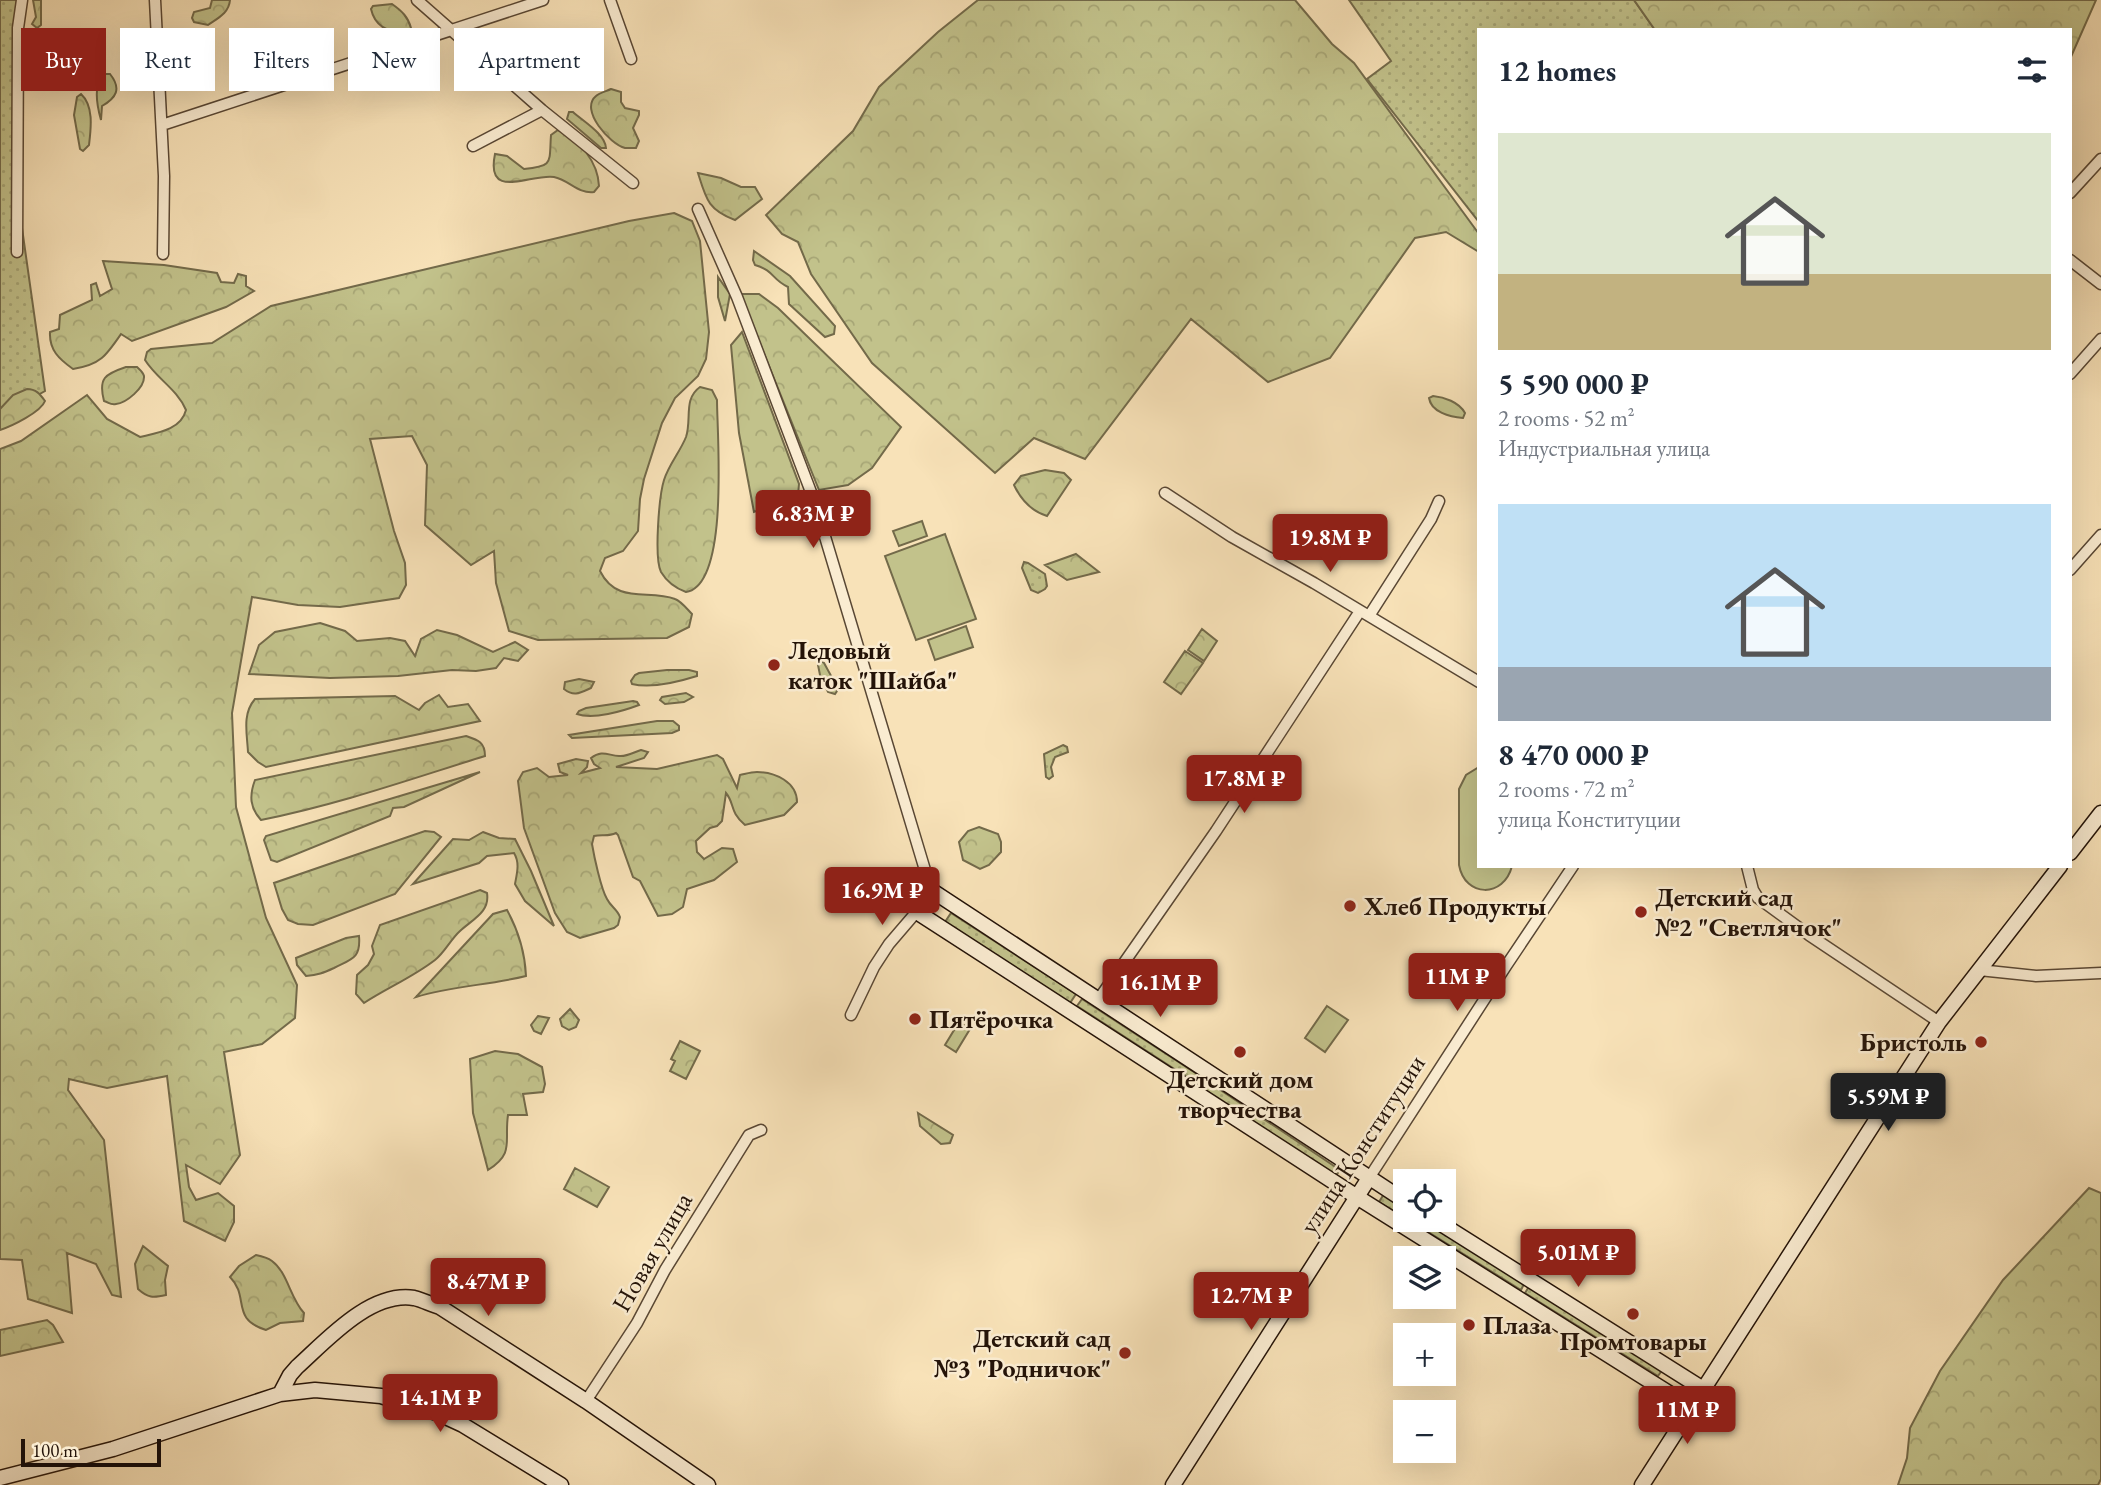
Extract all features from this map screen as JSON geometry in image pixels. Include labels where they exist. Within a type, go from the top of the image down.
[{"type":"street","points":[[17,253],[18,28],[22,0]]},
{"type":"street","points":[[155,0],[164,176],[163,254]]},
{"type":"street","points":[[417,0],[454,31]]},
{"type":"street","points":[[463,28],[543,0]]},
{"type":"street","points":[[610,0],[631,60]]},
{"type":"street","points":[[162,125],[454,31]]},
{"type":"street","points":[[521,91],[633,183]]},
{"type":"street","points":[[473,146],[542,110]]},
{"type":"street","points":[[2072,191],[2101,159]]},
{"type":"street","points":[[698,209],[737,296],[814,500],[931,890],[1393,1193]]},
{"type":"street","points":[[2072,262],[2101,284]]},
{"type":"street","points":[[2072,372],[2101,339]]},
{"type":"street","points":[[1165,493],[1233,537],[1477,681]]},
{"type":"street","points":[[1098,1000],[1431,519],[1439,501]]},
{"type":"street","points":[[2072,568],[2101,535]]},
{"type":"street","points":[[2072,850],[2101,813]]},
{"type":"street","name":"улица Конституции","points":[[1173,1485],[1572,868]]},
{"type":"street","points":[[1748,868],[1758,898],[1938,1022]]},
{"type":"street","points":[[1642,1485],[1938,1022],[2058,868]]},
{"type":"street","points":[[851,1015],[874,967],[931,890]]},
{"type":"street","points":[[919,909],[920,914],[1357,1197],[1691,1407]]},
{"type":"street","points":[[1979,970],[2036,976],[2101,973]]},
{"type":"street","name":"Новая улица","points":[[586,1401],[637,1323],[665,1270],[749,1135],[761,1130]]},
{"type":"street","points":[[1454,1232],[1703,1389]]},
{"type":"street","points":[[280,1394],[297,1367],[356,1316],[368,1308],[392,1299],[414,1298],[440,1307],[586,1401],[708,1485]]},
{"type":"street","points":[[0,1478],[113,1449],[280,1394],[315,1390],[381,1396],[438,1413],[463,1425],[561,1485]]},
{"type":"green space","points":[[0,0],[26,0],[21,28],[21,221],[45,391],[0,416]]},
{"type":"green space","points":[[33,0],[41,0],[41,25],[37,28],[32,24],[36,17]]},
{"type":"green space","points":[[212,0],[230,0],[225,12],[208,25],[194,22],[194,12],[210,8]]},
{"type":"green space","points":[[978,0],[1295,0],[1332,44],[1354,63],[1477,231],[1477,251],[1446,232],[1415,238],[1330,358],[1268,382],[1191,319],[1085,459],[1034,438],[995,473],[872,363],[811,274],[798,242],[782,234],[766,215],[853,131],[879,87],[938,32]]},
{"type":"green space","points":[[1349,0],[1634,0],[1654,28],[1477,28],[1477,219],[1367,79],[1391,61]]},
{"type":"green space","points":[[1634,0],[2096,0],[2072,54],[2072,28],[1654,28]]},
{"type":"green space","points":[[392,4],[402,12],[411,28],[384,28],[373,15],[373,6]]},
{"type":"green space","points":[[106,74],[110,74],[116,84],[116,93],[102,106],[101,120],[97,91],[106,91]]},
{"type":"green space","points":[[611,89],[621,92],[621,102],[625,108],[639,111],[633,128],[639,141],[636,148],[625,148],[612,140],[594,118],[592,102],[597,95]]},
{"type":"green space","points":[[81,94],[88,105],[91,118],[89,145],[83,151],[80,149],[74,115],[77,97]]},
{"type":"green space","points":[[569,112],[573,112],[598,133],[606,148],[601,148],[567,119]]},
{"type":"green space","points":[[558,130],[574,140],[591,160],[599,186],[594,192],[583,191],[554,177],[512,182],[497,177],[494,169],[495,154],[507,156],[524,169],[541,166],[548,161],[551,135]]},
{"type":"green space","points":[[698,173],[721,178],[741,187],[755,187],[762,199],[735,220],[719,212],[709,202]]},
{"type":"green space","points":[[674,213],[692,221],[700,241],[709,332],[706,359],[698,376],[675,398],[662,423],[644,479],[638,531],[623,551],[605,558],[600,571],[607,582],[624,592],[665,596],[682,603],[692,614],[689,627],[667,638],[538,640],[509,631],[496,583],[494,551],[471,565],[425,525],[427,465],[412,436],[370,439],[405,563],[406,585],[399,598],[340,607],[298,605],[252,597],[232,713],[236,807],[266,918],[297,985],[295,1018],[262,1044],[224,1052],[240,1155],[220,1184],[186,1165],[189,1187],[196,1200],[218,1193],[234,1206],[234,1222],[225,1241],[184,1221],[167,1076],[107,1088],[69,1079],[68,1090],[104,1140],[121,1297],[112,1295],[96,1264],[67,1253],[72,1313],[28,1299],[22,1260],[0,1259],[0,449],[21,441],[87,395],[107,419],[140,437],[174,426],[186,410],[145,360],[147,352],[151,349],[212,343],[271,306],[629,221]]},
{"type":"green space","points":[[754,251],[790,276],[835,326],[834,334],[825,337],[789,304],[788,287],[755,265]]},
{"type":"green space","points":[[103,261],[164,265],[217,273],[221,282],[234,283],[238,274],[246,276],[246,286],[254,291],[226,307],[132,341],[121,334],[102,358],[90,365],[73,369],[56,354],[51,344],[50,332],[59,329],[60,315],[92,300],[91,285],[96,283],[100,296],[112,289]]},
{"type":"green space","points":[[718,277],[730,294],[725,321],[718,297]]},
{"type":"green space","points":[[740,294],[759,294],[778,308],[901,427],[872,468],[848,485],[819,490]]},
{"type":"green space","points":[[742,332],[799,484],[798,495],[754,512],[739,433],[731,345]]},
{"type":"green space","points":[[126,367],[137,367],[141,371],[144,376],[141,385],[130,398],[120,403],[104,401],[102,387],[105,378]]},
{"type":"green space","points":[[700,387],[712,390],[717,400],[718,506],[709,564],[700,583],[686,592],[678,589],[661,572],[658,527],[664,480],[686,437],[691,397]]},
{"type":"green space","points":[[27,389],[39,394],[45,401],[26,418],[0,430],[0,409],[13,395]]},
{"type":"green space","points":[[1433,396],[1455,403],[1465,413],[1463,418],[1437,410],[1429,398]]},
{"type":"green space","points":[[1045,470],[1064,473],[1071,480],[1047,516],[1027,504],[1014,485],[1021,476]]},
{"type":"green space","points":[[922,521],[927,536],[899,546],[893,531]]},
{"type":"green space","points":[[945,534],[976,619],[916,640],[885,556]]},
{"type":"green space","points":[[1076,554],[1099,572],[1067,580],[1045,565]]},
{"type":"green space","points":[[1024,562],[1045,574],[1045,589],[1038,593],[1031,590],[1022,568]]},
{"type":"green space","points":[[320,623],[345,631],[357,641],[390,638],[405,641],[415,656],[421,639],[437,630],[457,635],[493,652],[515,642],[528,650],[518,661],[504,658],[496,668],[476,671],[452,670],[398,676],[330,678],[249,674],[259,645],[275,632]]},
{"type":"green space","points":[[966,626],[973,647],[935,660],[928,640]]},
{"type":"green space","points":[[1202,629],[1217,641],[1204,661],[1188,650]]},
{"type":"green space","points":[[1185,651],[1203,663],[1181,694],[1164,682]]},
{"type":"green space","points":[[821,661],[835,683],[835,694],[828,692],[820,675],[818,665]]},
{"type":"green space","points":[[689,670],[697,672],[697,676],[656,685],[632,684],[631,681],[639,673]]},
{"type":"green space","points":[[579,679],[594,682],[591,688],[577,693],[564,689],[565,682]]},
{"type":"green space","points":[[686,693],[693,697],[684,702],[665,704],[660,700],[662,697]]},
{"type":"green space","points":[[439,695],[448,707],[468,704],[480,721],[266,767],[248,752],[247,717],[255,699],[395,696],[419,710]]},
{"type":"green space","points":[[633,701],[639,705],[599,715],[577,714],[586,708]]},
{"type":"green space","points":[[657,721],[673,721],[679,726],[679,730],[672,733],[572,738],[569,735]]},
{"type":"green space","points":[[466,736],[480,742],[485,756],[289,814],[261,820],[253,806],[251,797],[255,780]]},
{"type":"green space","points":[[1063,745],[1068,752],[1055,757],[1051,767],[1053,776],[1049,779],[1046,777],[1044,754]]},
{"type":"green space","points":[[641,750],[648,752],[644,758],[616,767],[657,769],[717,755],[723,759],[737,788],[740,775],[757,772],[771,774],[789,784],[797,802],[784,815],[745,825],[734,812],[726,793],[722,821],[696,841],[697,852],[704,859],[722,848],[733,849],[737,862],[714,880],[687,889],[683,907],[672,914],[658,916],[640,881],[633,877],[616,833],[594,836],[592,844],[602,888],[620,917],[614,928],[580,938],[567,932],[555,913],[524,828],[518,781],[523,772],[537,768],[549,777],[568,775],[560,772],[558,764],[576,759],[588,761],[587,767],[581,773],[600,768],[591,758],[598,754],[622,756]]},
{"type":"green space","points":[[1477,768],[1477,868],[1511,868],[1501,884],[1485,890],[1469,884],[1459,865],[1459,789],[1466,775]]},
{"type":"green space","points":[[480,772],[404,807],[393,808],[390,816],[277,862],[271,860],[264,840],[266,836]]},
{"type":"green space","points":[[979,827],[998,834],[1001,842],[1001,852],[989,865],[980,869],[963,860],[959,842],[968,831]]},
{"type":"green space","points":[[425,831],[434,832],[441,837],[395,894],[313,925],[288,920],[274,883]]},
{"type":"green space","points":[[483,832],[499,838],[515,839],[554,926],[525,901],[515,884],[517,864],[514,853],[487,856],[479,863],[413,884],[453,839],[469,840]]},
{"type":"green space","points":[[480,890],[487,893],[483,910],[457,934],[439,957],[364,1003],[356,994],[357,975],[368,965],[374,954],[372,946],[380,925]]},
{"type":"green space","points":[[507,910],[520,942],[526,976],[416,997],[493,914]]},
{"type":"green space","points":[[951,913],[1076,994],[1070,1003],[945,922]]},
{"type":"green space","points":[[359,936],[354,957],[334,968],[306,976],[297,965],[296,958],[346,938]]},
{"type":"green space","points":[[1082,999],[1197,1074],[1193,1081],[1077,1006]]},
{"type":"green space","points":[[1327,1006],[1348,1020],[1325,1052],[1305,1038]]},
{"type":"green space","points":[[570,1009],[579,1020],[576,1027],[569,1030],[562,1026],[560,1019]]},
{"type":"green space","points":[[538,1016],[549,1018],[541,1034],[534,1031],[531,1025]]},
{"type":"green space","points":[[959,1022],[970,1029],[956,1052],[945,1045]]},
{"type":"green space","points":[[680,1041],[700,1051],[686,1079],[670,1071],[675,1061],[671,1059]]},
{"type":"green space","points":[[495,1051],[518,1054],[542,1067],[545,1084],[543,1092],[523,1094],[527,1115],[508,1115],[505,1152],[488,1170],[473,1113],[470,1059]]},
{"type":"green space","points":[[1201,1077],[1340,1170],[1335,1177],[1196,1084]]},
{"type":"green space","points":[[918,1113],[953,1135],[950,1143],[941,1144],[920,1126]]},
{"type":"green space","points":[[575,1168],[609,1187],[597,1207],[564,1189]]},
{"type":"green space","points":[[2089,1188],[2101,1193],[2101,1479],[2098,1485],[1898,1485],[1907,1458],[1910,1428],[1940,1371],[2003,1280]]},
{"type":"green space","points":[[1384,1194],[1393,1200],[1393,1211],[1379,1202]]},
{"type":"green space","points":[[1428,1232],[1444,1232],[1525,1282],[1521,1290],[1456,1249],[1456,1246],[1451,1246]]},
{"type":"green space","points":[[143,1246],[168,1266],[166,1295],[151,1296],[138,1289],[135,1264]]},
{"type":"green space","points":[[256,1255],[272,1261],[282,1272],[304,1313],[303,1321],[280,1323],[266,1330],[248,1320],[239,1292],[230,1277],[239,1266]]},
{"type":"green space","points":[[1530,1285],[1663,1369],[1658,1376],[1525,1293]]},
{"type":"green space","points":[[47,1320],[63,1342],[0,1356],[0,1330]]},
{"type":"place","name":"Ледовый каток \"Шайба\"","points":[[774,665]]},
{"type":"place","name":"Хлеб Продукты","points":[[1350,906]]},
{"type":"place","name":"Детский сад №2 \"Светлячок\"","points":[[1641,912]]},
{"type":"place","name":"Пятёрочка","points":[[915,1019]]},
{"type":"place","name":"Бристоль","points":[[1981,1042]]},
{"type":"place","name":"Детский дом творчества","points":[[1240,1052]]},
{"type":"place","name":"Промтовары","points":[[1633,1314]]},
{"type":"place","name":"Плаза","points":[[1469,1325]]},
{"type":"place","name":"Детский сад №3 \"Родничок\"","points":[[1125,1353]]}]
